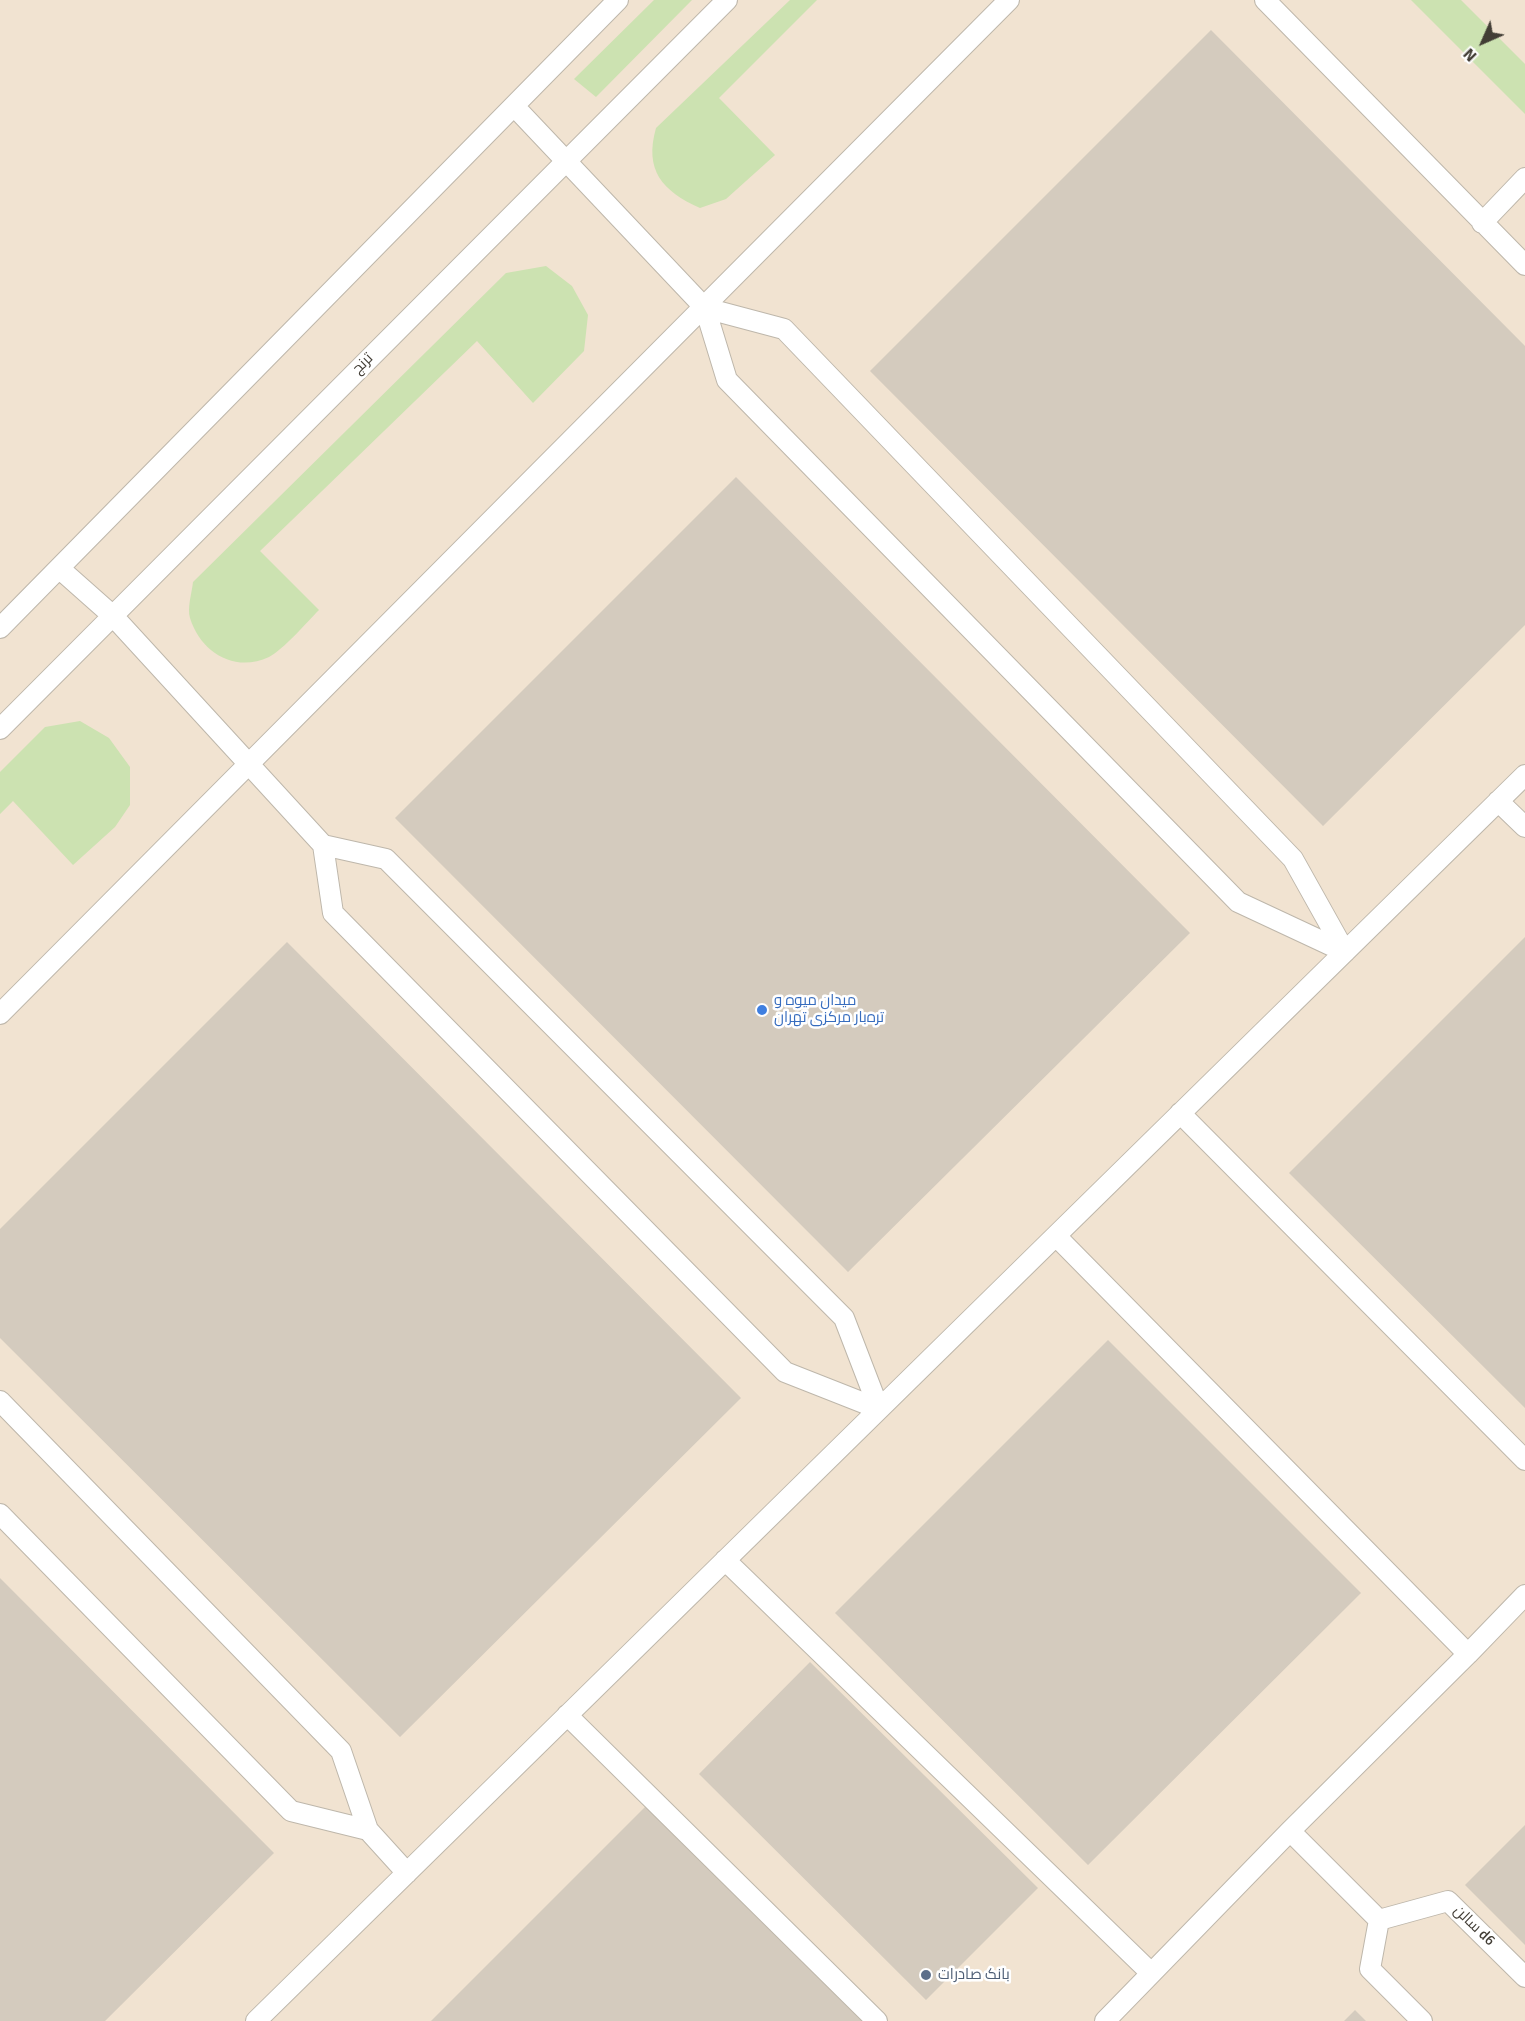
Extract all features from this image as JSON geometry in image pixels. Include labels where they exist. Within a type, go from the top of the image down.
[{"type":"lane","points":[[0,628],[618,0]]},
{"type":"lane","name":"ترنج","points":[[0,729],[727,0]]},
{"type":"lane","points":[[0,1014],[1009,0]]},
{"type":"lane","points":[[1265,0],[1525,265]]},
{"type":"lane","points":[[514,106],[705,308],[727,380],[1238,902],[1344,952]]},
{"type":"lane","points":[[1482,223],[1525,178]]},
{"type":"lane","points":[[705,308],[784,329],[1293,859],[1344,952]]},
{"type":"lane","points":[[60,569],[113,616],[323,845],[333,913],[785,1372],[879,1409]]},
{"type":"lane","points":[[256,2021],[1525,775]]},
{"type":"lane","points":[[1498,801],[1525,827]]},
{"type":"lane","points":[[323,845],[386,860],[844,1318],[879,1409]]},
{"type":"lane","points":[[1180,1113],[1525,1460]]},
{"type":"lane","points":[[1056,1236],[1468,1654]]},
{"type":"lane","points":[[0,1401],[341,1751],[368,1830],[407,1873]]},
{"type":"lane","points":[[0,1514],[291,1811],[368,1830]]},
{"type":"lane","points":[[725,1560],[1150,1972]]},
{"type":"lane","points":[[1105,2021],[1150,1972],[1525,1595]]},
{"type":"lane","points":[[567,1715],[877,2021]]},
{"type":"lane","points":[[1290,1831],[1379,1920],[1370,1969],[1422,2021]]},
{"type":"lane","name":"سالن d6","points":[[1379,1920],[1448,1901],[1525,1977]]},
{"type":"shaded area","name":"میدان میوه و تره‌بار مرکزی تهران","points":[[0,0],[1525,0],[1525,2021],[0,2021]]},
{"type":"green space","points":[[654,0],[692,0],[596,97],[574,79]]},
{"type":"green space","points":[[790,0],[817,0],[719,98],[775,155],[726,199],[700,208],[675,194],[659,177],[652,156],[656,128]]},
{"type":"green space","points":[[1411,0],[1461,0],[1525,64],[1525,114]]},
{"type":"green space","points":[[546,266],[572,286],[588,315],[584,351],[533,403],[477,341],[260,551],[319,610],[288,642],[269,657],[244,663],[221,657],[211,650],[202,641],[190,618],[189,605],[193,582],[506,273]]},
{"type":"green space","points":[[80,721],[109,738],[130,767],[130,805],[115,827],[73,865],[13,801],[0,814],[0,772],[45,727]]},
{"type":"building","points":[[1211,30],[1525,346],[1525,625],[1323,826],[870,371]]},
{"type":"building","points":[[736,477],[1190,933],[848,1272],[395,818]]},
{"type":"building","points":[[1525,937],[1525,1408],[1289,1173]]},
{"type":"building","points":[[287,942],[741,1398],[400,1737],[0,1338],[0,1229]]},
{"type":"building","points":[[1108,1340],[1361,1593],[1088,1865],[835,1613]]},
{"type":"building","points":[[0,1578],[274,1853],[105,2021],[0,2021]]},
{"type":"building","points":[[810,1662],[1038,1888],[926,2000],[699,1774]]},
{"type":"building","points":[[647,1805],[863,2021],[431,2021]]},
{"type":"building","points":[[1525,1825],[1525,1945],[1465,1885]]},
{"type":"building","points":[[1355,2010],[1366,2021],[1344,2021]]},
{"type":"place","name":"میدان میوه و تره‌بار مرکزی تهران","points":[[762,1010]]},
{"type":"place","name":"بانک صادرات","points":[[926,1975]]}]
